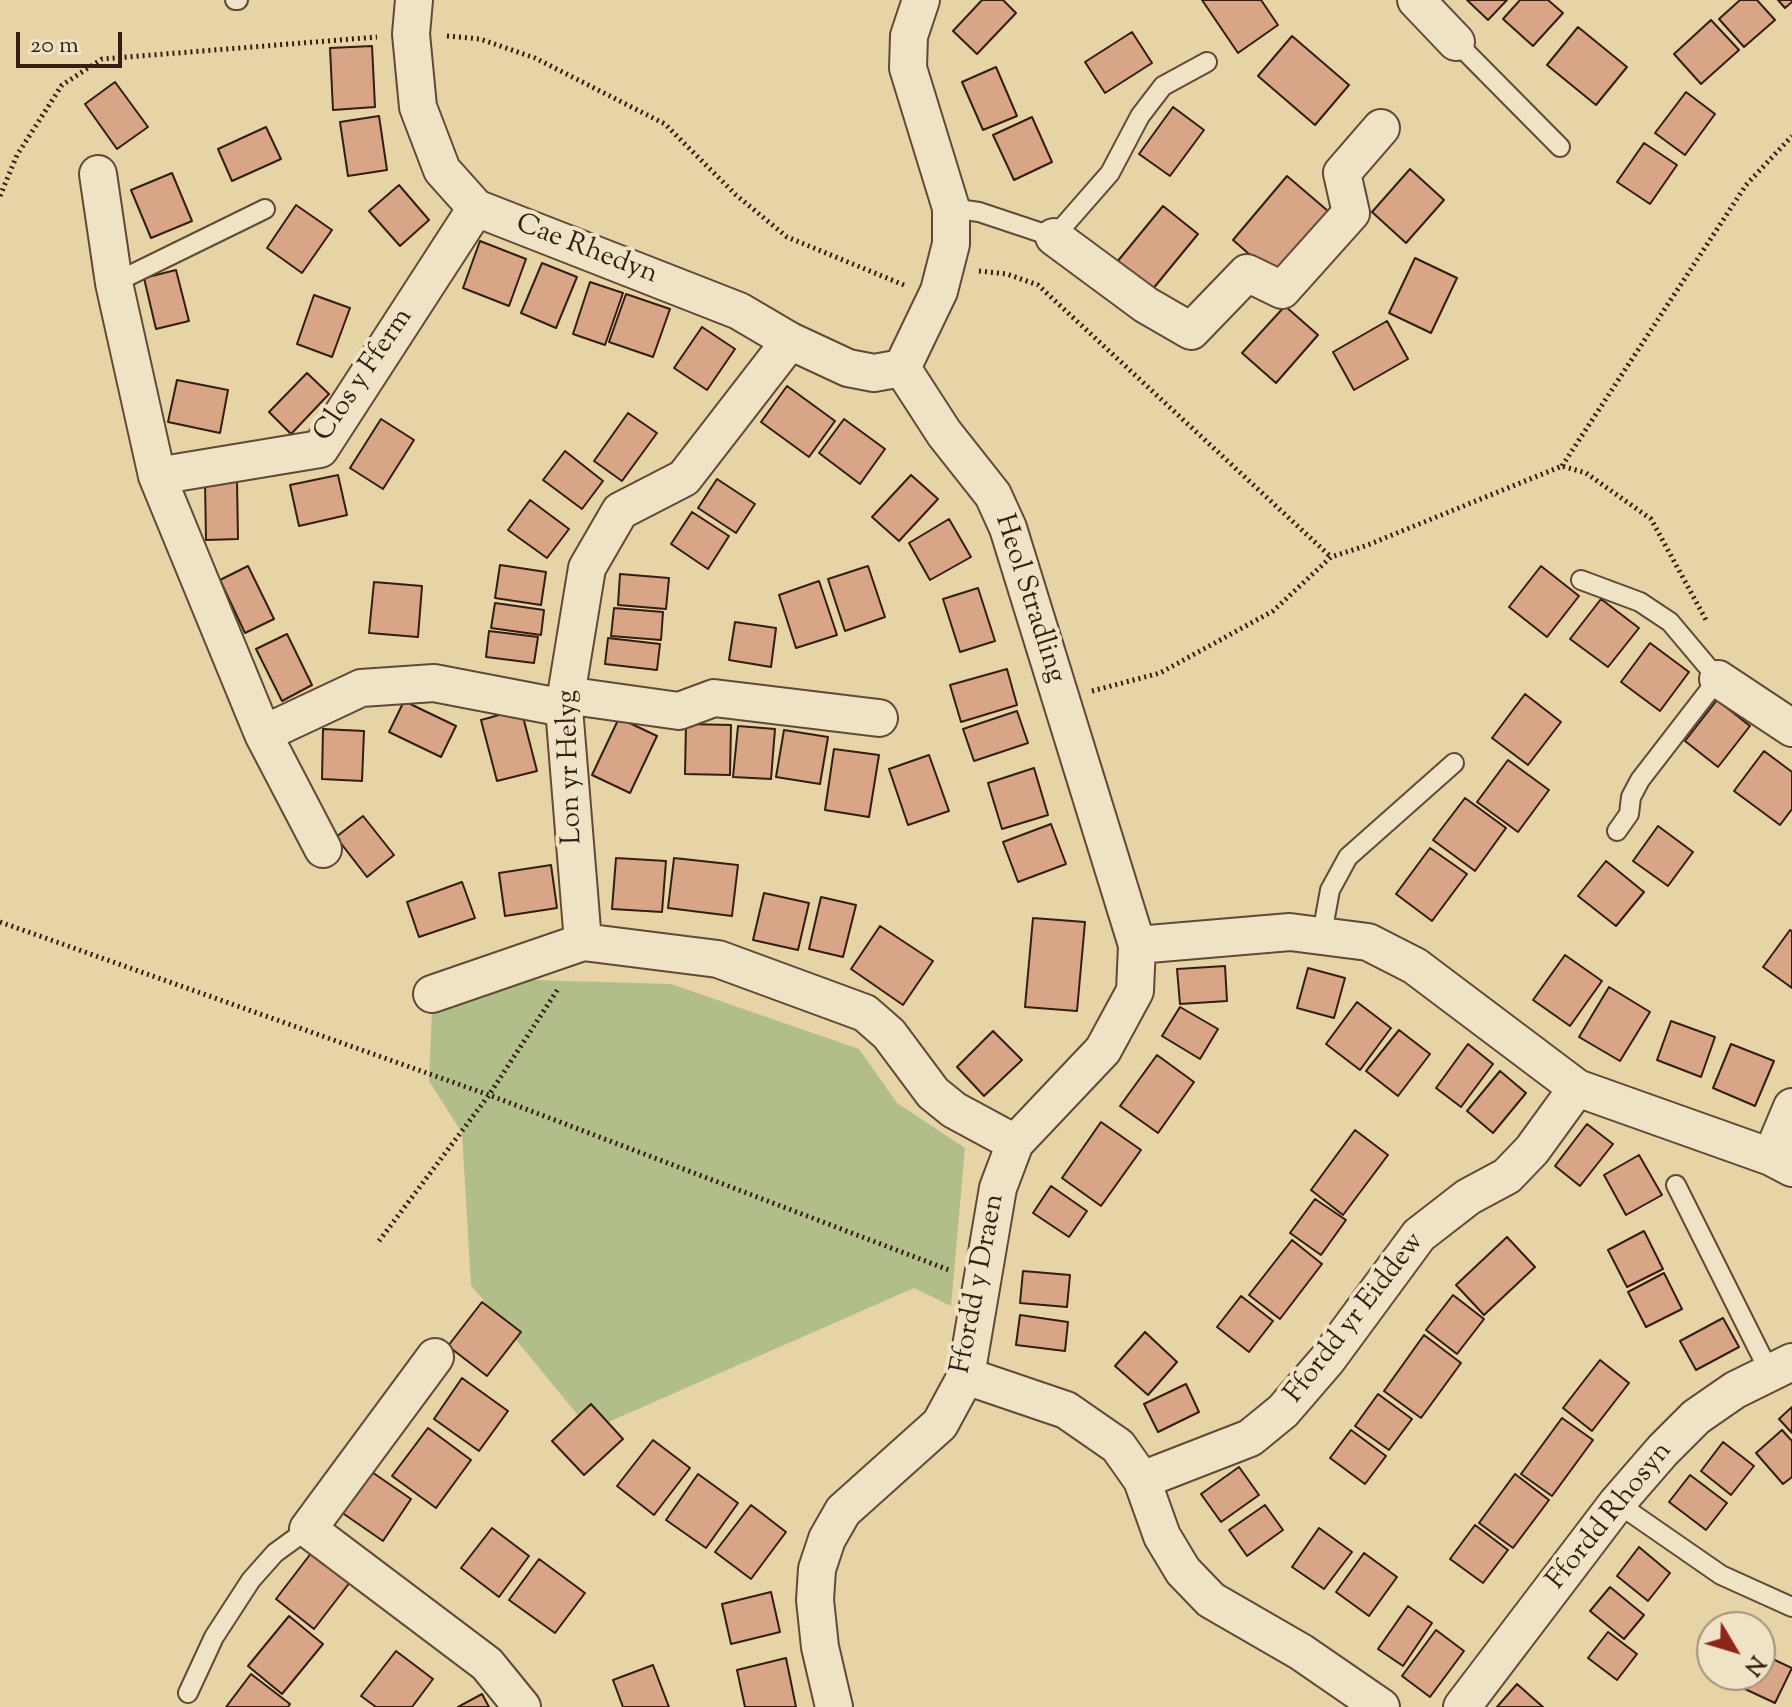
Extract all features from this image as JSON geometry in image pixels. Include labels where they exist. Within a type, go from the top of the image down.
[{"type":"street","name":"Cae Rhedyn","points":[[414,0],[411,34],[418,107],[442,170],[476,208],[739,311],[790,341],[848,368],[874,373],[902,368]]},
{"type":"street","points":[[902,368],[939,291],[951,244],[951,208],[908,68],[909,36],[921,0]]},
{"type":"street","points":[[1416,0],[1456,42]]},
{"type":"street","points":[[1054,237],[1146,305],[1191,331],[1247,273],[1282,290],[1351,213],[1342,173],[1381,128]]},
{"type":"street","points":[[98,174],[114,283],[157,476],[263,734],[323,849]]},
{"type":"street","name":"Clos y Fferm","points":[[157,476],[320,449],[476,208]]},
{"type":"street","name":"Lon yr Helyg","points":[[583,942],[565,701],[587,568],[620,511],[684,478],[790,341]]},
{"type":"street","name":"Heol Stradling","points":[[902,368],[944,433],[993,495],[1008,528],[1137,945],[1135,991],[1120,1024],[1103,1050],[1015,1143]]},
{"type":"street","points":[[1718,679],[1792,728]]},
{"type":"street","points":[[263,734],[361,688],[434,683],[565,701],[679,711],[714,698],[879,718]]},
{"type":"street","points":[[1137,945],[1290,932],[1368,942],[1415,966],[1577,1088],[1782,1163],[1792,1107]]},
{"type":"street","points":[[432,994],[583,942],[718,959],[865,1013],[889,1034],[933,1093],[954,1110],[1015,1143]]},
{"type":"street","name":"Ffordd yr Eiddew","points":[[1142,1480],[1250,1438],[1283,1411],[1327,1360],[1419,1235],[1468,1197],[1507,1176],[1532,1150],[1577,1088]]},
{"type":"street","name":"Ffordd y Draen","points":[[834,1707],[820,1647],[815,1600],[817,1569],[827,1539],[843,1511],[940,1424],[966,1376],[985,1279],[998,1188],[1015,1143]]},
{"type":"street","points":[[435,1357],[308,1529],[487,1664],[522,1707]]},
{"type":"street","name":"Ffordd Rhosyn","points":[[1462,1707],[1617,1503],[1696,1417],[1781,1368]]},
{"type":"street","points":[[966,1376],[1066,1410],[1118,1446],[1142,1480],[1162,1536],[1176,1560],[1211,1600],[1301,1652],[1381,1707]]},
{"type":"lane","points":[[1456,42],[1560,147]]},
{"type":"lane","points":[[951,208],[979,212],[1054,237],[1110,173],[1140,116],[1163,86],[1207,62]]},
{"type":"lane","points":[[114,283],[265,209]]},
{"type":"lane","points":[[1581,580],[1640,602],[1670,622],[1718,679],[1640,780],[1631,797],[1629,814],[1617,831]]},
{"type":"lane","points":[[1322,934],[1330,890],[1348,857],[1454,763]]},
{"type":"lane","points":[[1676,1185],[1781,1368]]},
{"type":"lane","points":[[1617,1503],[1721,1575],[1792,1607]]},
{"type":"lane","points":[[188,1693],[214,1637],[251,1580],[275,1553],[308,1529]]},
{"type":"path","points":[[1081,696],[1160,673],[1273,611],[1331,557],[1562,466],[1746,185],[1792,136]]},
{"type":"path","points":[[970,270],[1007,274],[1038,285],[1331,557]]},
{"type":"path","points":[[1562,466],[1586,473],[1651,519],[1713,631]]},
{"type":"path","points":[[0,922],[489,1095],[936,1267],[985,1279]]},
{"type":"path","points":[[379,1241],[489,1095],[571,968],[583,942]]},
{"type":"green space","points":[[531,980],[671,984],[859,1049],[897,1103],[965,1148],[951,1306],[914,1288],[590,1430],[471,1285],[462,1133],[429,1081],[432,1011]]},
{"type":"building","points":[[982,0],[1003,0],[1016,13],[977,54],[953,31]]},
{"type":"building","points":[[1202,0],[1261,0],[1278,25],[1238,53]]},
{"type":"building","points":[[1467,0],[1507,0],[1488,20]]},
{"type":"building","points":[[1520,0],[1548,0],[1563,13],[1533,46],[1503,19]]},
{"type":"building","points":[[1740,0],[1757,0],[1775,20],[1744,47],[1719,19]]},
{"type":"building","points":[[1778,0],[1792,0],[1792,2],[1785,8]]},
{"type":"building","points":[[1711,20],[1739,50],[1701,84],[1674,54]]},
{"type":"building","points":[[1578,27],[1627,67],[1596,105],[1547,65]]},
{"type":"building","points":[[1132,32],[1152,63],[1105,93],[1085,62]]},
{"type":"building","points":[[1292,36],[1349,85],[1315,125],[1258,76]]},
{"type":"building","points":[[372,46],[375,107],[333,110],[330,48]]},
{"type":"building","points":[[996,67],[1017,116],[983,130],[962,82]]},
{"type":"building","points":[[115,82],[148,127],[117,149],[85,104]]},
{"type":"building","points":[[1686,92],[1715,114],[1685,155],[1655,133]]},
{"type":"building","points":[[1173,107],[1204,130],[1170,176],[1139,154]]},
{"type":"building","points":[[379,116],[387,170],[348,176],[340,122]]},
{"type":"building","points":[[1032,117],[1052,162],[1014,180],[993,135]]},
{"type":"building","points":[[266,127],[281,159],[232,181],[218,149]]},
{"type":"building","points":[[1644,143],[1677,165],[1650,204],[1617,182]]},
{"type":"building","points":[[1410,169],[1444,200],[1406,243],[1372,212]]},
{"type":"building","points":[[172,173],[192,221],[151,238],[131,190]]},
{"type":"building","points":[[1287,176],[1328,211],[1273,275],[1233,240]]},
{"type":"building","points":[[399,185],[429,220],[400,246],[369,211]]},
{"type":"building","points":[[296,205],[332,230],[302,273],[267,248]]},
{"type":"building","points":[[1163,206],[1198,234],[1152,290],[1117,262]]},
{"type":"building","points":[[480,241],[526,259],[509,306],[463,288]]},
{"type":"building","points":[[1415,258],[1457,278],[1431,333],[1389,313]]},
{"type":"building","points":[[542,263],[577,277],[556,328],[521,313]]},
{"type":"building","points":[[176,270],[189,321],[156,329],[144,278]]},
{"type":"building","points":[[590,282],[623,293],[605,345],[573,334]]},
{"type":"building","points":[[626,294],[670,309],[653,357],[609,342]]},
{"type":"building","points":[[314,295],[350,308],[332,357],[297,344]]},
{"type":"building","points":[[1285,306],[1318,335],[1276,383],[1242,353]]},
{"type":"building","points":[[1387,321],[1408,359],[1354,390],[1333,352]]},
{"type":"building","points":[[702,327],[735,349],[707,390],[674,368]]},
{"type":"building","points":[[307,373],[329,394],[291,434],[269,412]]},
{"type":"building","points":[[177,380],[228,390],[220,433],[168,422]]},
{"type":"building","points":[[787,386],[835,421],[809,457],[761,422]]},
{"type":"building","points":[[628,413],[657,433],[622,481],[594,461]]},
{"type":"building","points":[[381,419],[414,440],[383,489],[350,468]]},
{"type":"building","points":[[844,419],[885,449],[860,484],[819,453]]},
{"type":"building","points":[[565,451],[603,481],[582,509],[543,480]]},
{"type":"building","points":[[338,475],[347,515],[299,526],[290,485]]},
{"type":"building","points":[[911,475],[938,499],[899,541],[872,517]]},
{"type":"building","points":[[717,479],[755,504],[736,533],[698,508]]},
{"type":"building","points":[[237,480],[238,539],[206,540],[205,481]]},
{"type":"building","points":[[530,500],[569,529],[547,558],[508,530]]},
{"type":"building","points":[[692,512],[729,536],[708,569],[671,544]]},
{"type":"building","points":[[949,519],[971,557],[930,580],[909,543]]},
{"type":"building","points":[[500,565],[546,572],[541,605],[495,598]]},
{"type":"building","points":[[248,566],[274,619],[245,633],[220,580]]},
{"type":"building","points":[[868,566],[885,617],[845,631],[828,579]]},
{"type":"building","points":[[1541,566],[1579,596],[1547,637],[1509,607]]},
{"type":"building","points":[[620,574],[669,578],[666,609],[618,605]]},
{"type":"building","points":[[819,581],[837,635],[796,648],[779,595]]},
{"type":"building","points":[[374,582],[422,586],[418,637],[369,633]]},
{"type":"building","points":[[978,588],[995,641],[960,652],[943,599]]},
{"type":"building","points":[[1601,599],[1639,628],[1608,667],[1570,639]]},
{"type":"building","points":[[495,603],[544,610],[541,635],[491,628]]},
{"type":"building","points":[[614,608],[663,612],[661,640],[611,636]]},
{"type":"building","points":[[735,622],[776,628],[771,667],[729,660]]},
{"type":"building","points":[[489,631],[538,637],[534,663],[486,657]]},
{"type":"building","points":[[287,634],[312,685],[282,701],[256,649]]},
{"type":"building","points":[[608,638],[660,644],[657,670],[605,664]]},
{"type":"building","points":[[1650,643],[1689,672],[1660,711],[1621,682]]},
{"type":"building","points":[[1007,669],[1017,705],[961,722],[950,685]]},
{"type":"building","points":[[1525,694],[1561,722],[1528,765],[1492,738]]},
{"type":"building","points":[[1717,700],[1750,726],[1718,767],[1685,741]]},
{"type":"building","points":[[404,701],[456,726],[441,757],[389,732]]},
{"type":"building","points":[[521,709],[537,771],[497,781],[481,720]]},
{"type":"building","points":[[1017,711],[1028,743],[974,761],[963,729]]},
{"type":"building","points":[[619,718],[657,736],[630,793],[592,775]]},
{"type":"building","points":[[686,724],[731,725],[730,775],[685,774]]},
{"type":"building","points":[[738,726],[775,729],[771,779],[733,777]]},
{"type":"building","points":[[323,729],[364,731],[362,781],[322,779]]},
{"type":"building","points":[[784,730],[828,737],[820,784],[776,777]]},
{"type":"building","points":[[834,749],[879,755],[869,817],[825,810]]},
{"type":"building","points":[[1764,751],[1792,772],[1792,809],[1780,825],[1734,791]]},
{"type":"building","points":[[929,755],[949,811],[908,825],[889,769]]},
{"type":"building","points":[[1508,760],[1549,790],[1518,832],[1477,802]]},
{"type":"building","points":[[1034,768],[1048,815],[1002,829],[988,783]]},
{"type":"building","points":[[1465,798],[1506,828],[1475,871],[1433,840]]},
{"type":"building","points":[[363,816],[394,855],[367,877],[336,837]]},
{"type":"building","points":[[1051,824],[1066,864],[1018,882],[1003,842]]},
{"type":"building","points":[[1658,826],[1693,852],[1668,886],[1633,861]]},
{"type":"building","points":[[1430,848],[1467,874],[1432,921],[1396,894]]},
{"type":"building","points":[[616,858],[666,861],[662,912],[612,909]]},
{"type":"building","points":[[674,858],[738,865],[732,916],[668,908]]},
{"type":"building","points":[[1606,861],[1644,892],[1616,926],[1578,896]]},
{"type":"building","points":[[551,865],[557,908],[505,916],[499,873]]},
{"type":"building","points":[[462,882],[475,918],[419,937],[407,902]]},
{"type":"building","points":[[764,893],[809,903],[798,950],[753,940]]},
{"type":"building","points":[[821,897],[856,905],[843,957],[809,949]]},
{"type":"building","points":[[1033,918],[1085,922],[1077,1011],[1025,1007]]},
{"type":"building","points":[[880,926],[933,961],[903,1005],[851,969]]},
{"type":"building","points":[[1792,931],[1792,988],[1763,967]]},
{"type":"building","points":[[1565,955],[1602,981],[1570,1026],[1533,1000]]},
{"type":"building","points":[[1225,966],[1227,1001],[1180,1004],[1177,969]]},
{"type":"building","points":[[1308,968],[1345,978],[1334,1018],[1297,1008]]},
{"type":"building","points":[[1609,987],[1650,1012],[1620,1061],[1579,1037]]},
{"type":"building","points":[[1357,1002],[1391,1028],[1360,1070],[1326,1044]]},
{"type":"building","points":[[1180,1007],[1218,1029],[1200,1059],[1162,1036]]},
{"type":"building","points":[[1671,1021],[1715,1037],[1701,1077],[1657,1060]]},
{"type":"building","points":[[1399,1030],[1430,1054],[1398,1096],[1366,1071]]},
{"type":"building","points":[[993,1031],[1022,1060],[984,1096],[957,1067]]},
{"type":"building","points":[[1468,1044],[1493,1064],[1461,1107],[1436,1088]]},
{"type":"building","points":[[1731,1044],[1774,1061],[1755,1106],[1713,1088]]},
{"type":"building","points":[[1157,1055],[1194,1082],[1158,1133],[1120,1106]]},
{"type":"building","points":[[1500,1071],[1526,1093],[1493,1133],[1467,1111]]},
{"type":"building","points":[[1101,1122],[1141,1150],[1101,1206],[1062,1178]]},
{"type":"building","points":[[1587,1124],[1613,1144],[1580,1186],[1555,1166]]},
{"type":"building","points":[[1355,1130],[1388,1155],[1343,1215],[1311,1190]]},
{"type":"building","points":[[1639,1155],[1662,1195],[1626,1215],[1604,1175]]},
{"type":"building","points":[[1051,1186],[1087,1211],[1069,1237],[1033,1213]]},
{"type":"building","points":[[1315,1199],[1346,1220],[1321,1255],[1290,1233]]},
{"type":"building","points":[[1644,1231],[1663,1269],[1627,1287],[1608,1250]]},
{"type":"building","points":[[1507,1237],[1535,1267],[1484,1315],[1456,1285]]},
{"type":"building","points":[[1292,1240],[1322,1264],[1280,1319],[1249,1295]]},
{"type":"building","points":[[1023,1271],[1070,1275],[1067,1307],[1020,1303]]},
{"type":"building","points":[[1664,1273],[1682,1309],[1646,1327],[1628,1292]]},
{"type":"building","points":[[1453,1295],[1484,1319],[1457,1354],[1426,1330]]},
{"type":"building","points":[[1241,1296],[1273,1321],[1249,1352],[1217,1327]]},
{"type":"building","points":[[482,1302],[521,1332],[487,1376],[448,1346]]},
{"type":"building","points":[[1020,1315],[1068,1322],[1065,1351],[1016,1345]]},
{"type":"building","points":[[1723,1318],[1739,1347],[1696,1370],[1680,1341]]},
{"type":"building","points":[[1145,1332],[1177,1362],[1148,1395],[1115,1366]]},
{"type":"building","points":[[1424,1335],[1461,1363],[1421,1418],[1384,1391]]},
{"type":"building","points":[[1600,1360],[1629,1383],[1592,1431],[1563,1408]]},
{"type":"building","points":[[462,1378],[508,1411],[479,1451],[434,1419]]},
{"type":"building","points":[[1186,1384],[1199,1412],[1158,1432],[1144,1404]]},
{"type":"building","points":[[1378,1394],[1412,1419],[1389,1450],[1355,1426]]},
{"type":"building","points":[[591,1404],[623,1439],[584,1475],[552,1441]]},
{"type":"building","points":[[1792,1407],[1792,1433],[1779,1419]]},
{"type":"building","points":[[1562,1418],[1593,1440],[1552,1496],[1521,1474]]},
{"type":"building","points":[[428,1428],[471,1460],[436,1508],[392,1476]]},
{"type":"building","points":[[1351,1430],[1386,1456],[1365,1484],[1330,1458]]},
{"type":"building","points":[[1782,1430],[1792,1441],[1792,1477],[1783,1484],[1756,1453]]},
{"type":"building","points":[[653,1440],[690,1468],[654,1515],[617,1486]]},
{"type":"building","points":[[1723,1442],[1754,1466],[1731,1495],[1701,1471]]},
{"type":"building","points":[[1239,1467],[1259,1495],[1221,1522],[1201,1494]]},
{"type":"building","points":[[369,1470],[411,1499],[383,1541],[341,1512]]},
{"type":"building","points":[[698,1474],[738,1503],[706,1548],[666,1520]]},
{"type":"building","points":[[1515,1474],[1549,1500],[1513,1548],[1479,1523]]},
{"type":"building","points":[[1690,1475],[1727,1503],[1706,1530],[1669,1502]]},
{"type":"building","points":[[751,1505],[786,1532],[751,1579],[715,1552]]},
{"type":"building","points":[[1265,1505],[1283,1530],[1247,1556],[1229,1530]]},
{"type":"building","points":[[1475,1525],[1508,1550],[1483,1583],[1450,1559]]},
{"type":"building","points":[[492,1528],[529,1556],[499,1597],[461,1568]]},
{"type":"building","points":[[1319,1528],[1352,1552],[1324,1589],[1292,1567]]},
{"type":"building","points":[[1639,1547],[1670,1573],[1648,1601],[1617,1576]]},
{"type":"building","points":[[312,1552],[351,1581],[314,1629],[276,1599]]},
{"type":"building","points":[[1364,1553],[1397,1577],[1369,1616],[1336,1592]]},
{"type":"building","points":[[539,1559],[585,1593],[555,1633],[509,1600]]},
{"type":"building","points":[[1610,1587],[1644,1615],[1624,1639],[1590,1611]]},
{"type":"building","points":[[771,1592],[780,1632],[731,1644],[722,1604]]},
{"type":"building","points":[[1408,1606],[1432,1623],[1403,1666],[1378,1649]]},
{"type":"building","points":[[289,1616],[323,1644],[282,1694],[248,1666]]},
{"type":"building","points":[[1436,1630],[1464,1651],[1430,1697],[1402,1676]]},
{"type":"building","points":[[1608,1632],[1637,1654],[1617,1680],[1588,1658]]},
{"type":"building","points":[[396,1651],[433,1679],[412,1707],[376,1707],[361,1696]]},
{"type":"building","points":[[786,1658],[796,1707],[745,1707],[737,1670]]},
{"type":"building","points":[[1776,1660],[1792,1668],[1775,1703],[1749,1691],[1776,1691]]},
{"type":"building","points":[[653,1665],[669,1707],[623,1707],[613,1680]]},
{"type":"building","points":[[251,1674],[290,1704],[288,1707],[226,1707]]},
{"type":"building","points":[[1517,1684],[1543,1707],[1497,1707]]},
{"type":"building","points":[[482,1694],[489,1707],[458,1707]]}]
